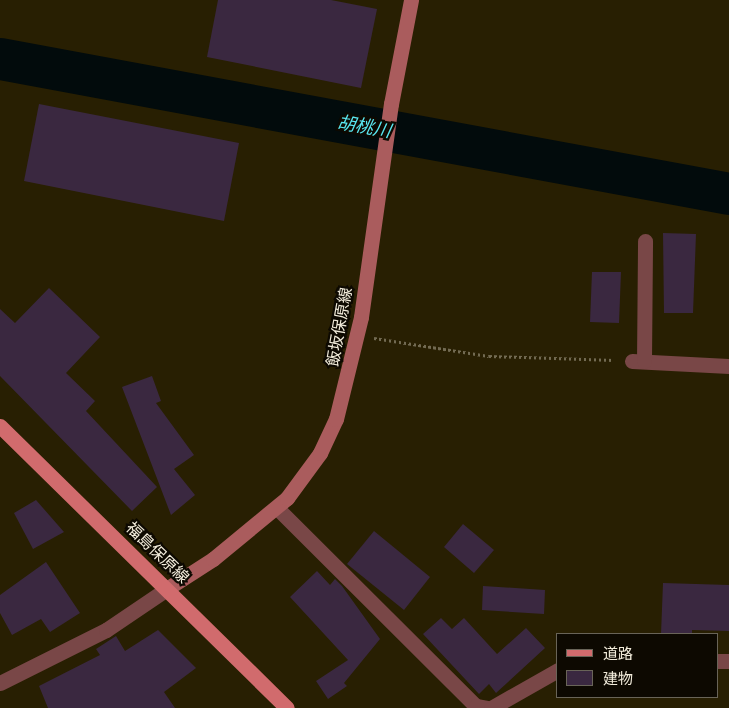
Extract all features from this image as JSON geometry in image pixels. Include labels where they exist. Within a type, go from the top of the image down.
[{"type":"main road","name":"飯坂保原線","points":[[168,588],[213,559],[277,508],[320,453],[344,396],[357,335],[391,104],[411,0]]},
{"type":"main road","name":"福島保原線","points":[[0,426],[168,588],[287,708]]},
{"type":"street","points":[[645,241],[638,361],[729,366]]},
{"type":"street","points":[[277,508],[476,706],[489,708],[556,671]]},
{"type":"street","points":[[0,683],[106,630],[168,588]]},
{"type":"path","points":[[357,335],[489,356],[638,361]]},
{"type":"building","points":[[218,0],[331,0],[377,9],[361,88],[207,57]]},
{"type":"building","points":[[39,104],[239,143],[224,221],[24,181]]},
{"type":"building","points":[[663,233],[696,234],[693,313],[664,313]]},
{"type":"building","points":[[592,272],[621,272],[619,323],[590,322]]},
{"type":"building","points":[[49,288],[100,337],[66,373],[95,401],[86,411],[157,487],[132,511],[0,376],[0,309],[15,323]]},
{"type":"building","points":[[152,376],[161,401],[156,403],[194,455],[174,469],[195,495],[171,515],[122,387]]},
{"type":"building","points":[[36,500],[64,532],[33,549],[14,513]]},
{"type":"building","points":[[463,524],[494,550],[474,573],[444,547]]},
{"type":"building","points":[[374,531],[430,577],[404,610],[347,564]]},
{"type":"building","points":[[46,562],[80,613],[50,632],[41,619],[12,635],[0,613],[0,595]]},
{"type":"building","points":[[317,571],[330,585],[335,579],[342,586],[380,639],[344,683],[347,686],[328,699],[316,681],[348,660],[290,597]]},
{"type":"building","points":[[663,583],[729,585],[729,631],[692,630],[692,633],[661,633]]},
{"type":"building","points":[[483,586],[545,590],[544,614],[482,610]]},
{"type":"building","points":[[441,618],[452,629],[464,618],[497,654],[526,628],[545,648],[496,693],[489,684],[479,694],[423,634]]},
{"type":"building","points":[[158,630],[196,668],[164,692],[175,708],[48,708],[39,686],[100,655],[96,649],[116,636],[125,651]]},
{"type":"waterway","name":"胡桃川","points":[[0,59],[729,194]]}]
